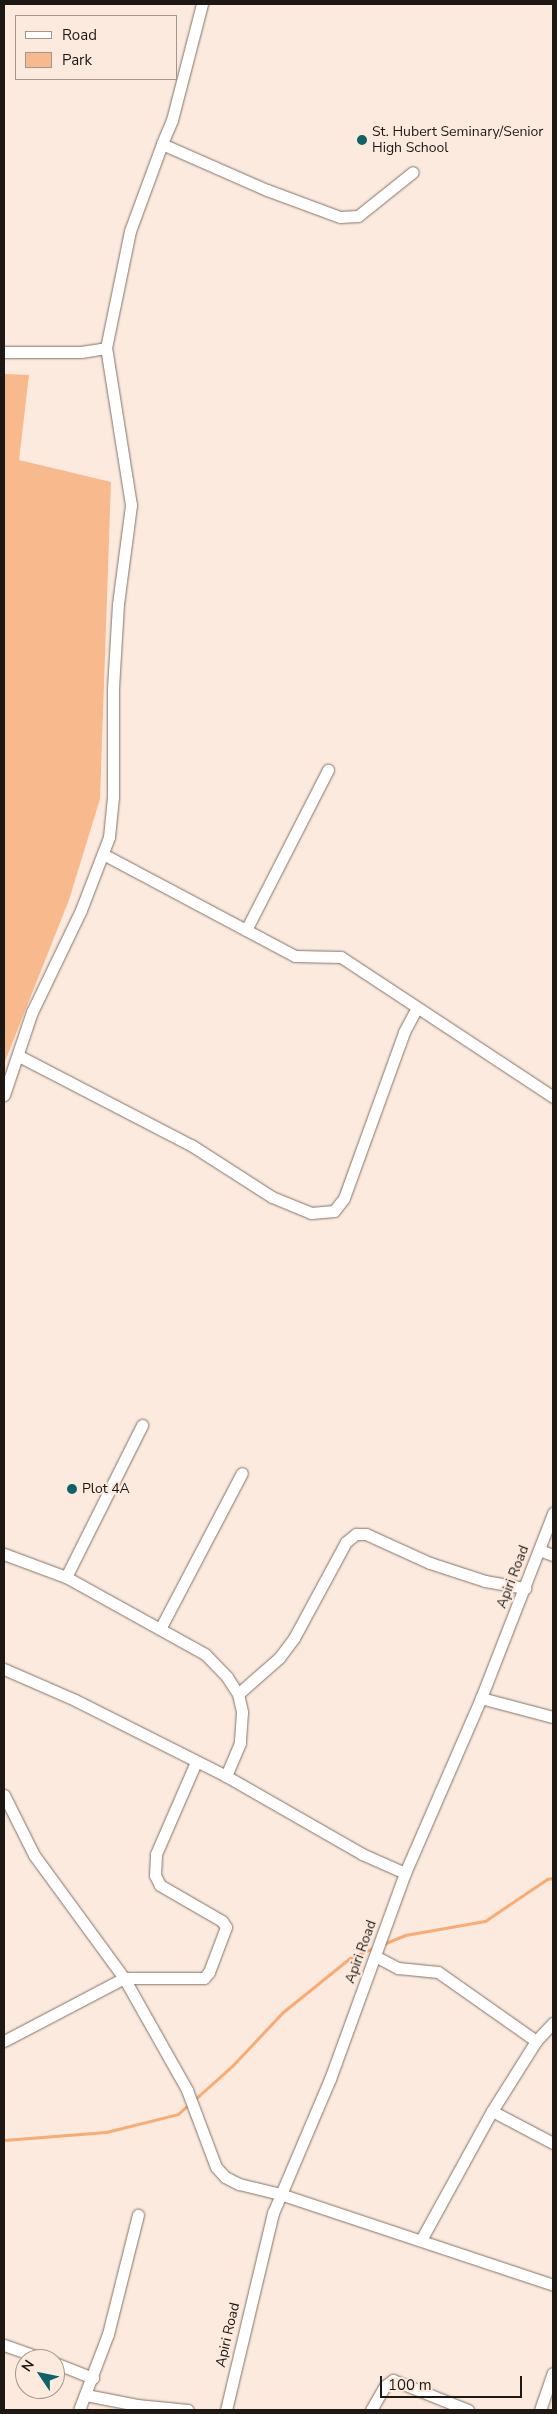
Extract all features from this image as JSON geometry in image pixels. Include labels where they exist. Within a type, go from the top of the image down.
[{"type":"street","points":[[4,1095],[32,1012],[81,910],[109,837],[113,797],[113,688],[118,604],[131,505],[106,348],[130,231],[172,120],[202,4]]},
{"type":"street","points":[[162,144],[267,190],[340,217],[358,216],[413,172]]},
{"type":"street","points":[[4,352],[81,352],[106,348]]},
{"type":"street","points":[[246,930],[328,770]]},
{"type":"street","points":[[103,854],[295,956],[341,957],[553,1097]]},
{"type":"street","points":[[18,1056],[192,1145],[272,1197],[311,1213],[334,1211],[344,1198],[404,1032],[417,1008]]},
{"type":"street","points":[[66,1577],[142,1425]]},
{"type":"street","points":[[160,1629],[242,1473]]},
{"type":"street","name":"Apiri Road","points":[[226,2410],[280,2194],[330,2079],[405,1873],[481,1698],[553,1513]]},
{"type":"street","points":[[238,1694],[279,1658],[294,1638],[346,1542],[356,1534],[366,1534],[430,1563],[485,1581],[525,1588]]},
{"type":"street","points":[[540,1550],[553,1555]]},
{"type":"street","points":[[4,1554],[66,1577],[205,1654],[227,1677],[238,1694],[242,1712],[240,1743],[226,1776]]},
{"type":"street","points":[[4,1669],[75,1700],[226,1776],[362,1854],[405,1873]]},
{"type":"street","points":[[481,1698],[553,1717]]},
{"type":"street","points":[[4,2041],[124,1978],[204,1978],[226,1927],[222,1921],[160,1885],[155,1875],[156,1854],[196,1762]]},
{"type":"street","points":[[4,1795],[34,1855],[124,1978],[187,2090],[216,2167],[239,2184],[280,2194],[553,2285]]},
{"type":"street","points":[[375,1956],[398,1968],[438,1972],[536,2041]]},
{"type":"street","points":[[421,2240],[492,2111],[536,2041],[553,2023]]},
{"type":"street","points":[[492,2111],[553,2143]]},
{"type":"street","points":[[79,2410],[93,2378],[113,2316],[138,2215]]},
{"type":"street","points":[[65,2367],[93,2378]]},
{"type":"street","points":[[540,2410],[553,2374]]},
{"type":"street","points":[[370,2410],[385,2386],[393,2380],[402,2381],[468,2410]]},
{"type":"street","points":[[86,2395],[136,2405],[188,2410]]},
{"type":"green space","points":[[4,374],[29,375],[19,460],[111,482],[100,799],[69,900],[4,1064]]},
{"type":"waterway","points":[[383,1944],[405,1935],[485,1921],[547,1879],[553,1878]]},
{"type":"waterway","points":[[194,2100],[233,2065],[283,2012],[350,1958],[373,1948]]},
{"type":"waterway","points":[[4,2140],[106,2132],[178,2114],[189,2104]]},
{"type":"place","name":"St. Hubert Seminary/Senior High School","points":[[362,140]]},
{"type":"place","name":"Plot 4A","points":[[72,1489]]}]
